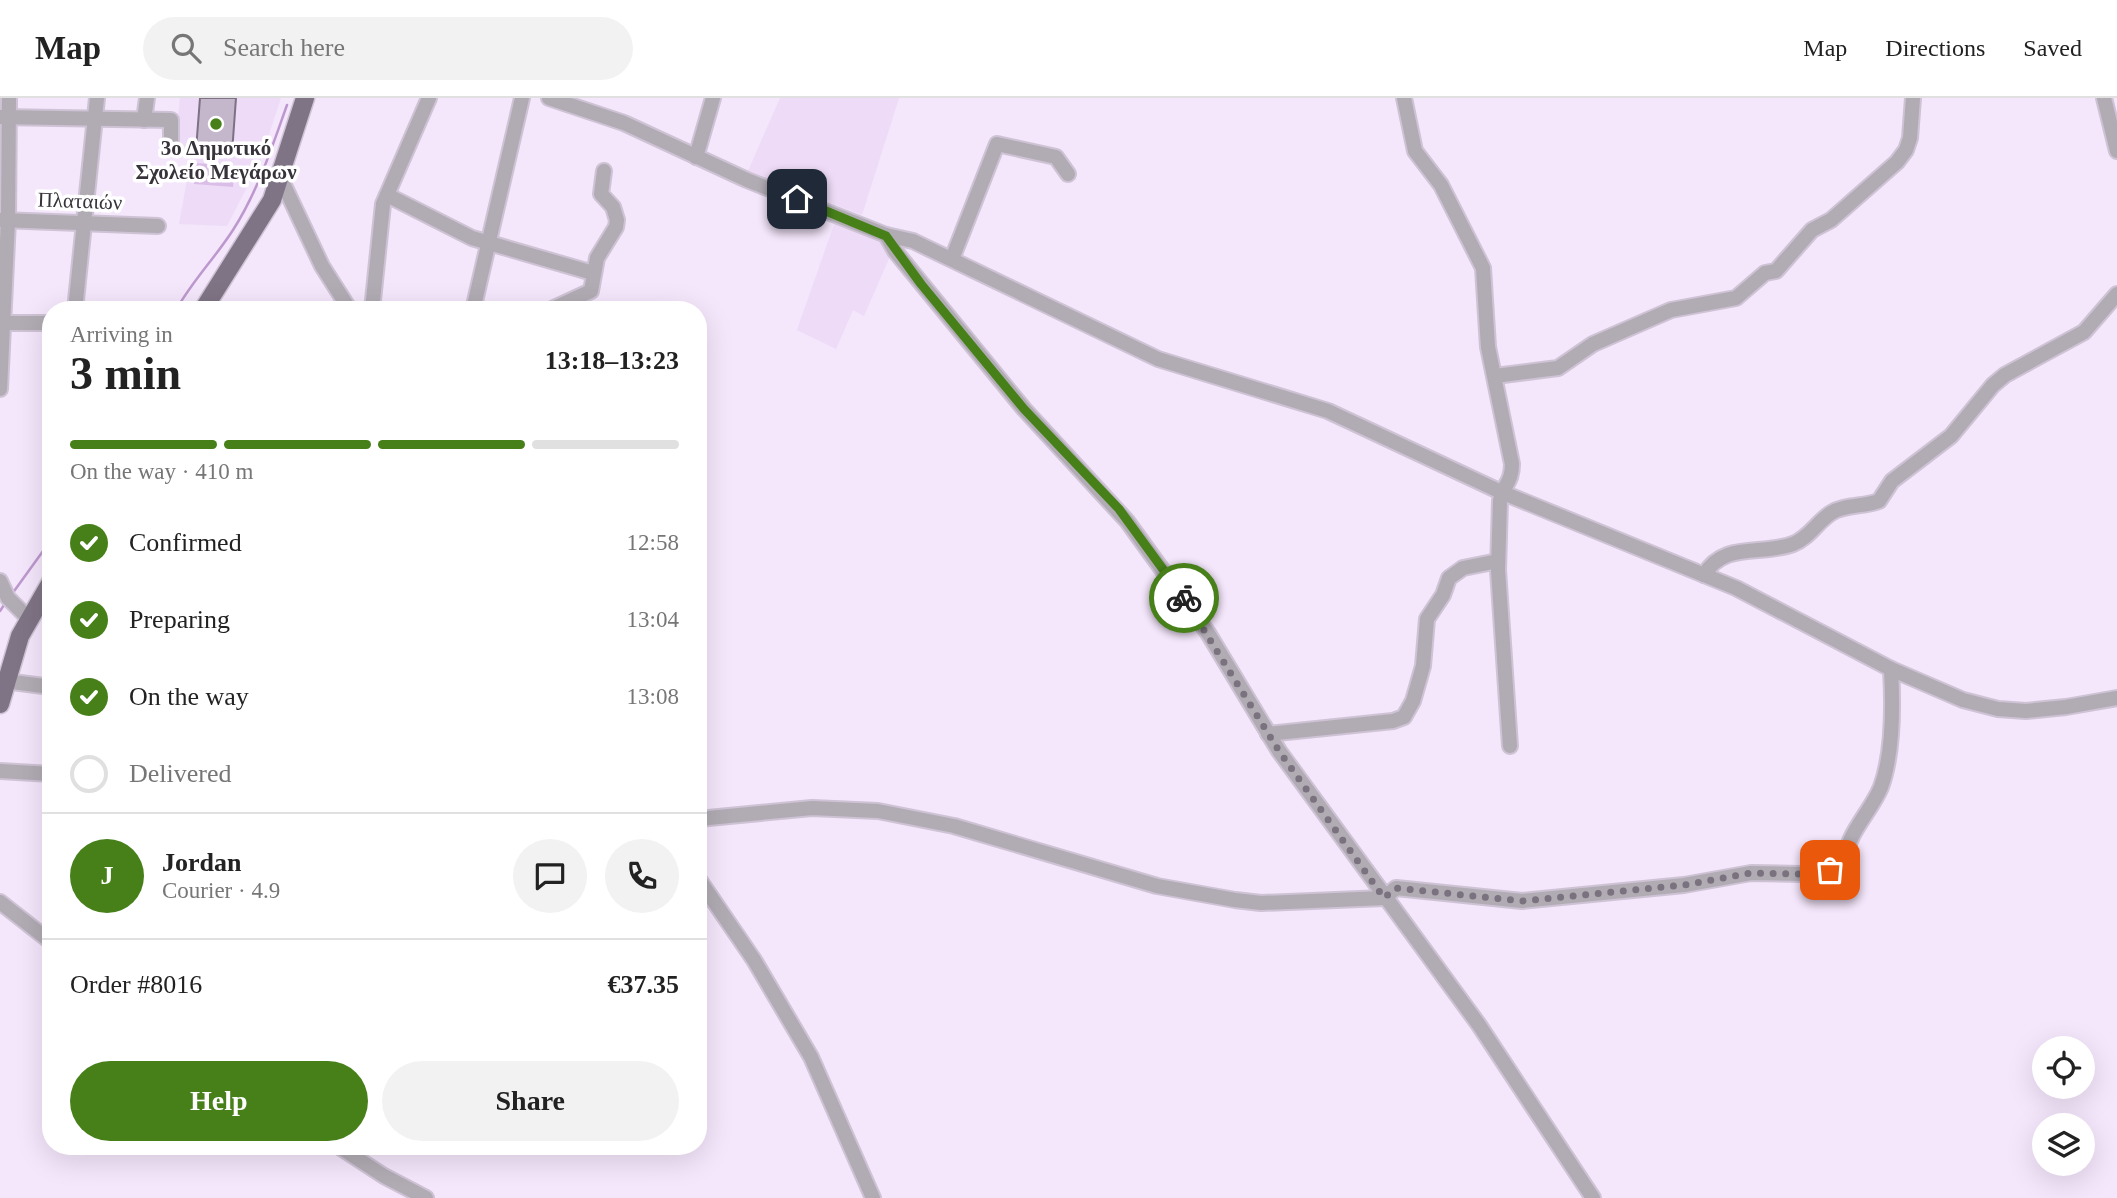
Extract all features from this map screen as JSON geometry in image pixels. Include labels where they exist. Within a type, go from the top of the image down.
[{"type":"main road","points":[[209,301],[257,227],[281,179],[303,99]]},
{"type":"main road","points":[[0,704],[5,681],[29,618],[42,597]]},
{"type":"street","points":[[0,389],[5,117],[9,98]]},
{"type":"street","points":[[76,301],[97,98]]},
{"type":"street","points":[[144,120],[147,98]]},
{"type":"street","points":[[373,301],[380,215],[429,98]]},
{"type":"street","points":[[475,301],[522,98]]},
{"type":"street","points":[[549,98],[624,123],[696,157],[886,236],[913,242],[1157,359],[1328,411],[1502,492],[1747,593],[1891,669],[1954,697],[1998,709],[2047,710],[2117,698]]},
{"type":"street","points":[[696,157],[713,98]]},
{"type":"street","points":[[1404,98],[1415,151],[1432,170],[1447,195],[1483,268],[1487,335],[1512,464],[1511,481],[1502,492],[1498,561],[1510,746]]},
{"type":"street","points":[[1495,376],[1558,368],[1593,344],[1671,310],[1736,298],[1765,273],[1776,271],[1812,230],[1831,220],[1897,162],[1906,150],[1910,138],[1913,98]]},
{"type":"street","points":[[2104,98],[2117,151]]},
{"type":"street","points":[[5,117],[172,120],[171,140]]},
{"type":"street","points":[[952,260],[997,144],[1056,157],[1068,174]]},
{"type":"street","points":[[572,301],[589,294],[601,250],[616,227],[613,207],[601,194],[604,171]]},
{"type":"street","points":[[281,179],[322,266],[344,301]]},
{"type":"street","points":[[387,195],[459,232],[593,273]]},
{"type":"street","name":"Πλαταιών","points":[[4,220],[158,226]]},
{"type":"street","points":[[886,236],[901,260],[1016,400],[1119,509],[1202,625],[1268,734],[1384,898],[1479,1025],[1593,1198]]},
{"type":"street","points":[[1704,575],[1717,559],[1733,553],[1788,546],[1804,539],[1836,510],[1879,501],[1892,481],[1951,436],[1993,385],[2005,375],[2084,332],[2117,295]]},
{"type":"street","points":[[1,323],[42,323]]},
{"type":"street","points":[[1268,734],[1393,721],[1405,717],[1413,701],[1423,666],[1427,619],[1443,595],[1449,578],[1463,568],[1498,561]]},
{"type":"street","points":[[0,581],[9,598],[29,618]]},
{"type":"street","points":[[707,818],[812,808],[878,811],[954,825],[1157,886],[1261,903],[1384,898],[1396,888],[1522,901],[1684,885],[1751,873],[1845,869],[1848,841],[1875,800],[1887,765],[1892,701],[1891,669]]},
{"type":"street","points":[[5,681],[42,686]]},
{"type":"street","points":[[0,771],[42,773]]},
{"type":"street","points":[[0,902],[42,935]]},
{"type":"street","points":[[707,905],[754,960],[811,1057],[873,1198]]},
{"type":"street","points":[[352,1155],[426,1198]]},
{"type":"shaded area","points":[[180,98],[281,98],[260,162],[227,226],[179,224],[192,153],[175,144]]},
{"type":"shaded area","points":[[780,98],[899,98],[862,215],[748,171]]},
{"type":"shaded area","points":[[196,163],[235,166],[233,187],[194,184]]},
{"type":"shaded area","points":[[836,219],[880,236],[891,254],[864,316],[853,310],[836,349],[797,330]]},
{"type":"building","name":"3ο Δημοτικό Σχολείο Μεγάρων","points":[[200,98],[236,98],[232,153],[196,150]]},
{"type":"waterway","points":[[182,301],[242,215],[264,169],[287,105]]},
{"type":"waterway","points":[[12,594],[42,552]]},
{"type":"waterway","points":[[0,611],[6,602]]},
{"type":"way so far","points":[[1184,598],[1279,751],[1384,898],[1396,888],[1522,901],[1684,885],[1751,873],[1802,874],[1830,870]]},
{"type":"place","name":"3ο Δημοτικό Σχολείο Μεγάρων","points":[[216,124]]},
{"type":"route","points":[[797,199],[886,236],[946,316],[1024,409],[1119,509],[1184,598]]}]
